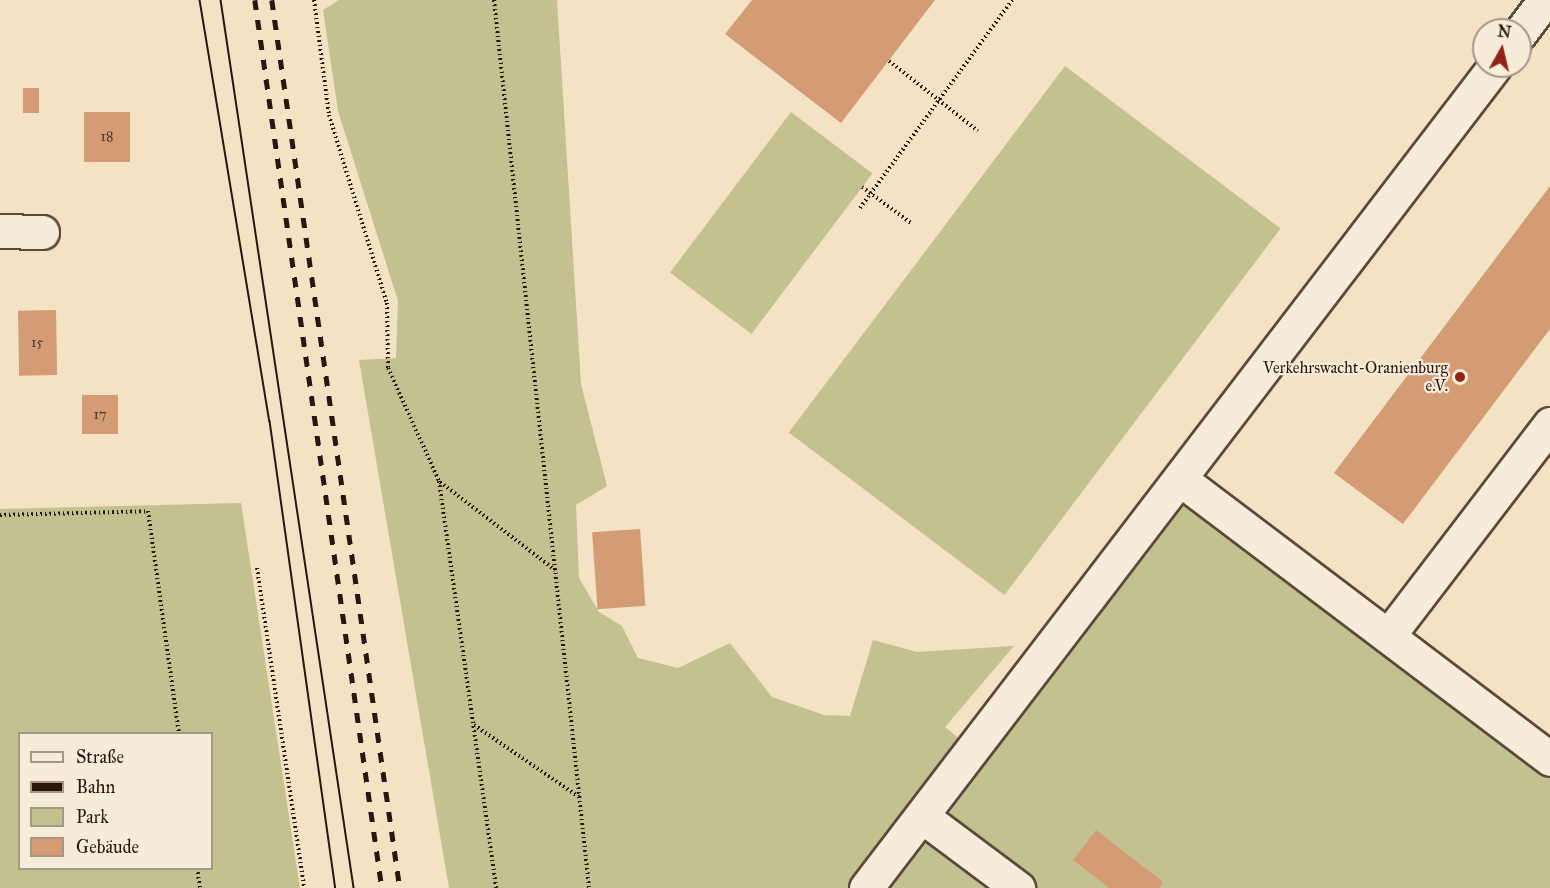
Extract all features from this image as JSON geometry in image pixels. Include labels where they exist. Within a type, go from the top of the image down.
[{"type":"street","points":[[1531,18],[1545,0]]},
{"type":"street","points":[[867,888],[1486,78]]},
{"type":"street","points":[[0,231],[42,232]]},
{"type":"street","points":[[1388,636],[1550,424]]},
{"type":"street","points":[[1180,479],[1550,759]]},
{"type":"street","points":[[923,817],[1018,888]]},
{"type":"path","points":[[314,0],[329,115],[387,303],[388,368],[439,481],[496,888]]},
{"type":"path","points":[[494,0],[590,888]]},
{"type":"path","points":[[860,208],[1012,0]]},
{"type":"path","points":[[889,61],[978,130]]},
{"type":"path","points":[[862,187],[911,223]]},
{"type":"path","points":[[439,481],[555,570]]},
{"type":"path","points":[[0,516],[148,511],[178,732]]},
{"type":"path","points":[[257,568],[304,888]]},
{"type":"path","points":[[473,724],[580,798]]},
{"type":"path","points":[[197,870],[200,888]]},
{"type":"green space","points":[[339,0],[557,0],[581,384],[607,486],[576,505],[579,578],[599,612],[622,626],[638,658],[678,668],[730,643],[772,697],[824,715],[850,716],[873,640],[917,652],[1014,646],[945,727],[987,761],[1184,488],[1550,772],[1550,888],[449,888],[359,360],[396,358],[398,301],[338,111],[323,10]]},
{"type":"green space","points":[[1065,66],[1281,228],[1004,595],[789,433]]},
{"type":"green space","points":[[791,112],[872,173],[751,334],[670,273]]},
{"type":"green space","points":[[241,503],[300,888],[0,888],[0,509]]},
{"type":"building","points":[[752,0],[935,0],[841,123],[725,34]]},
{"type":"building","points":[[23,88],[39,88],[39,113],[23,113]]},
{"type":"building","points":[[84,112],[130,112],[130,162],[84,162]]},
{"type":"building","name":"Verkehrswacht-Oranienburg e.V.","points":[[1550,186],[1550,329],[1403,524],[1334,473]]},
{"type":"building","points":[[56,310],[57,375],[19,376],[18,311]]},
{"type":"building","points":[[82,395],[118,395],[118,434],[82,434]]},
{"type":"building","points":[[640,529],[645,606],[597,609],[592,532]]},
{"type":"building","points":[[1096,830],[1163,882],[1159,888],[1109,888],[1073,860]]},
{"type":"tram line","points":[[200,0],[270,421],[336,888]]},
{"type":"tram line","points":[[221,0],[354,888]]},
{"type":"railway","points":[[255,0],[382,888]]},
{"type":"railway","points":[[272,0],[400,888]]},
{"type":"place","name":"Verkehrswacht-Oranienburg e.V.","points":[[1460,377]]}]
